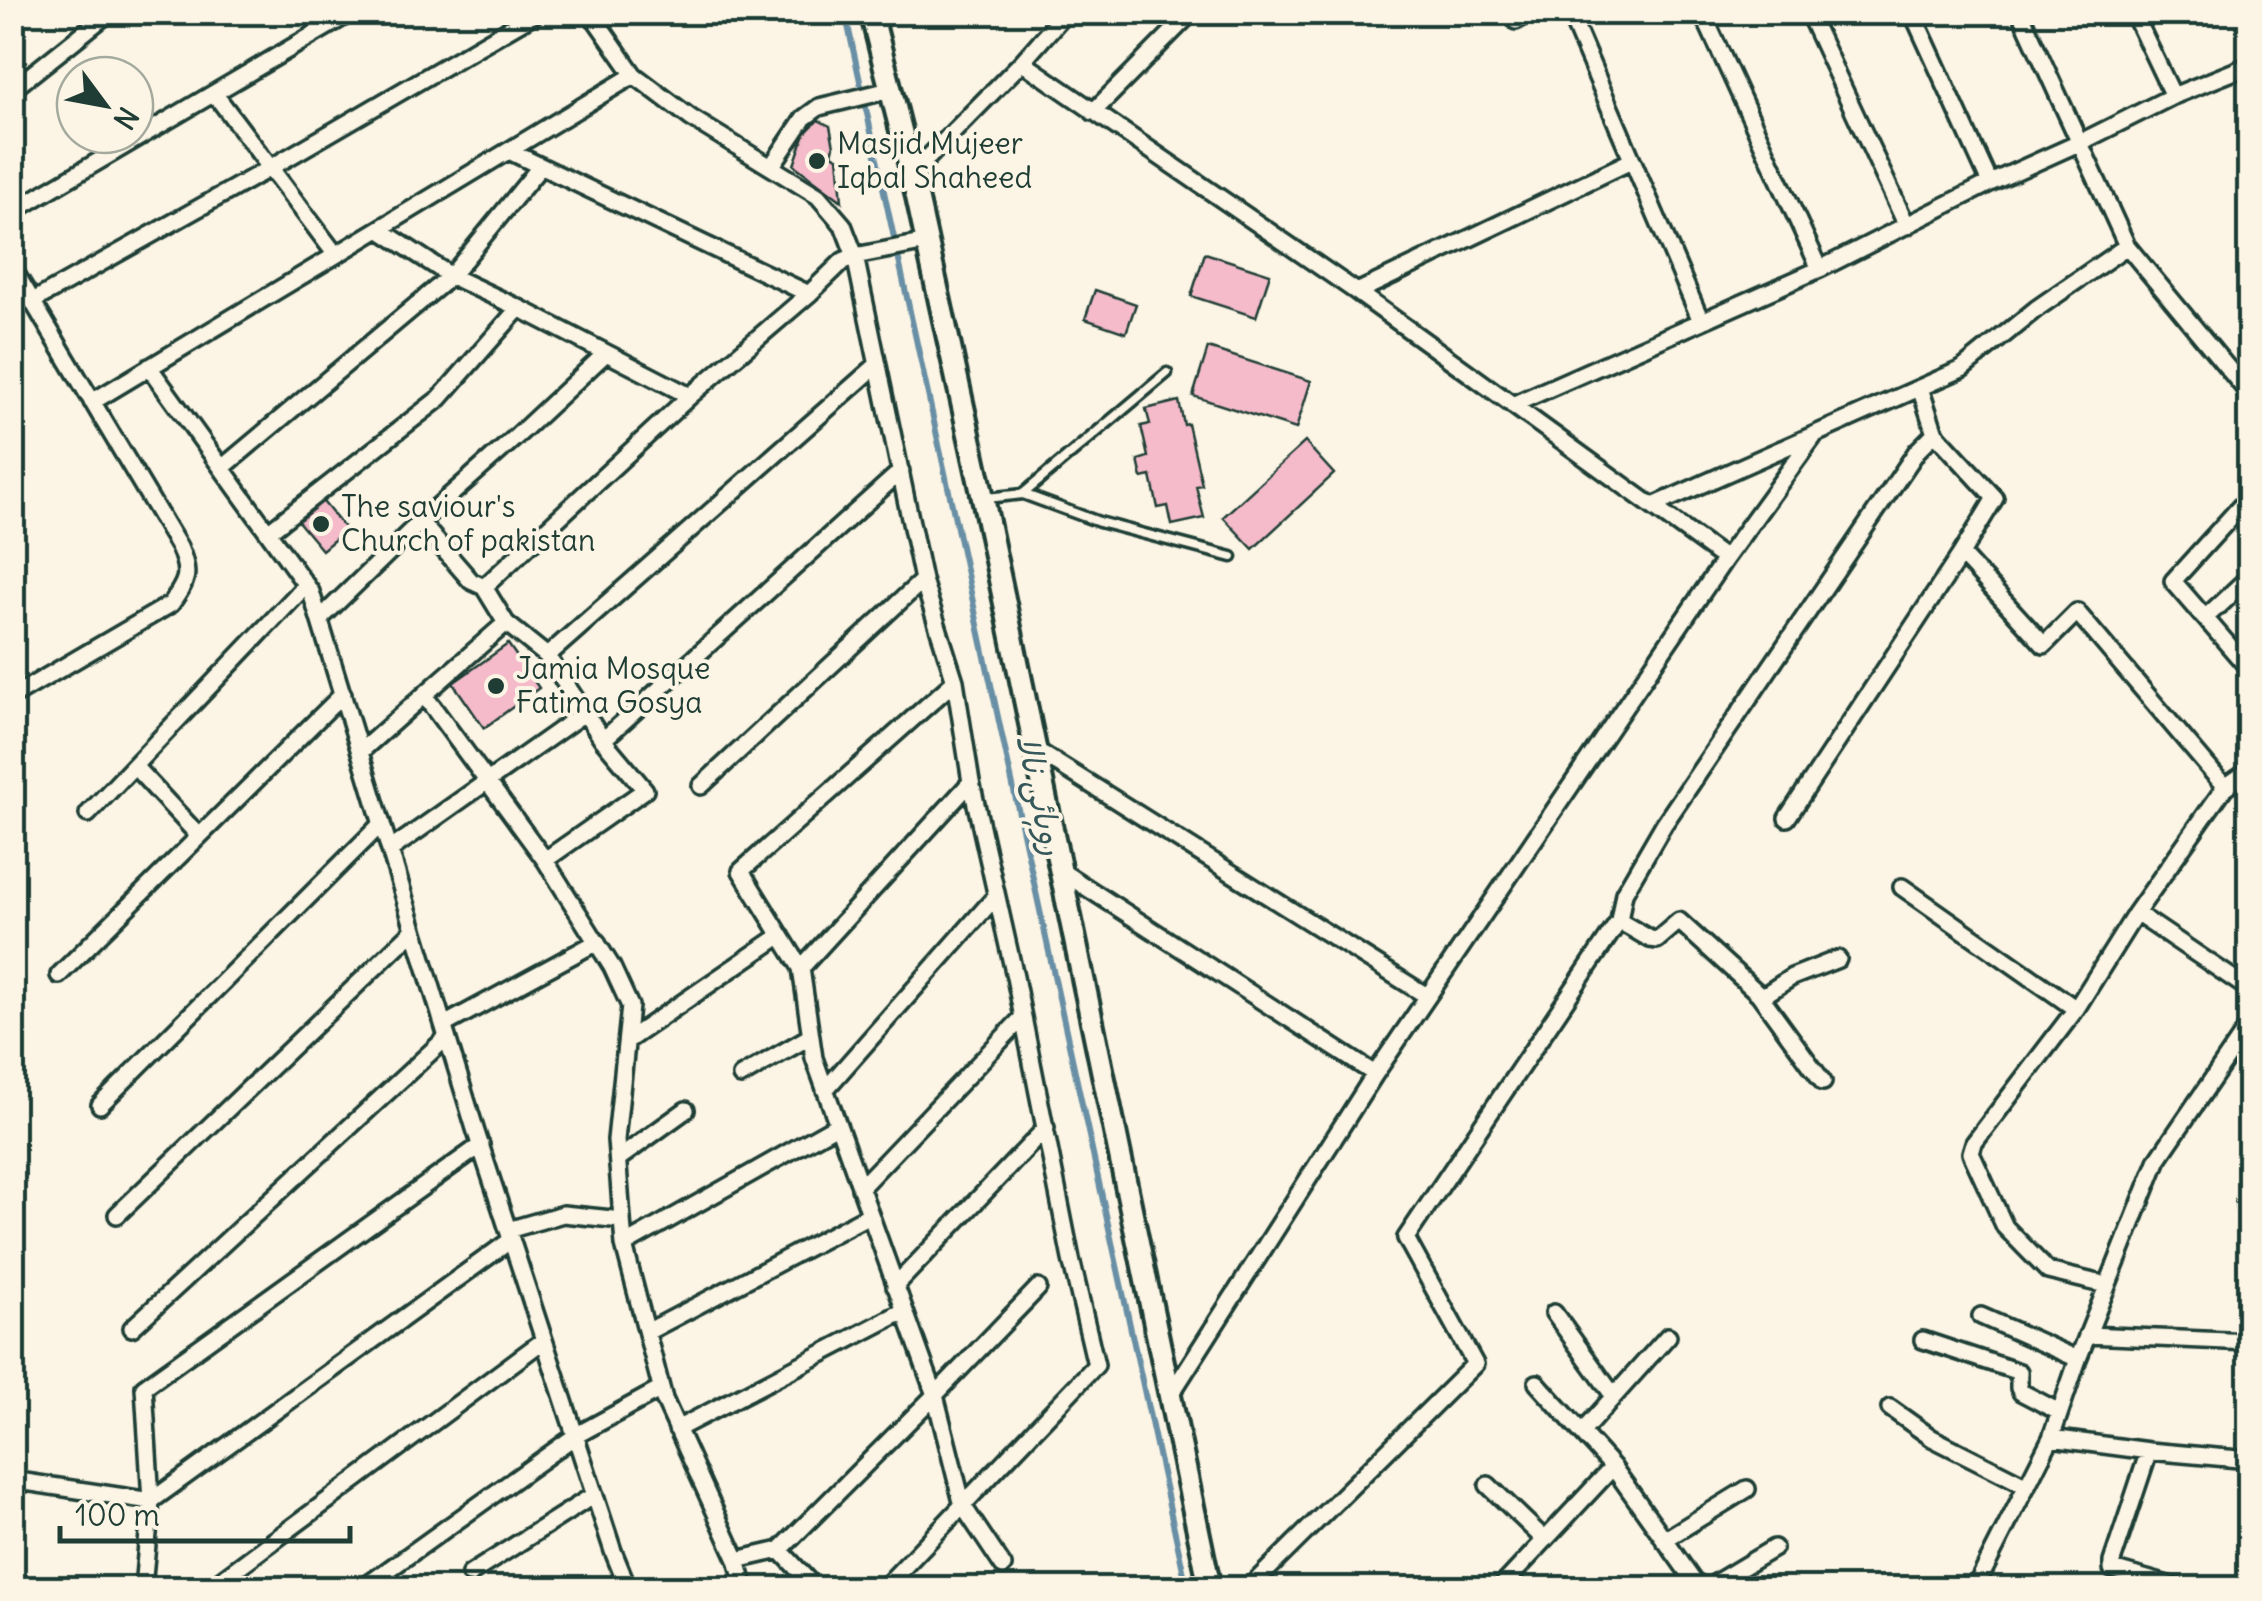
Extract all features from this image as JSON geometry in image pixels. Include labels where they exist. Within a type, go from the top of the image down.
[{"type":"street","points":[[12,90],[110,12]]},
{"type":"street","points":[[12,212],[352,12]]},
{"type":"street","points":[[33,301],[270,168],[520,17],[538,12]]},
{"type":"street","points":[[590,12],[634,75],[691,118],[818,196],[843,226],[859,255],[924,580],[955,681],[971,782],[1096,1365],[884,1588]]},
{"type":"street","points":[[872,12],[884,91],[912,174],[923,242],[983,498],[1210,1588]]},
{"type":"street","points":[[1093,112],[1192,12]]},
{"type":"street","points":[[1516,21],[1532,12]]},
{"type":"street","points":[[1568,12],[1701,321]]},
{"type":"street","points":[[1702,12],[1820,269]]},
{"type":"street","points":[[1808,12],[1907,226]]},
{"type":"street","points":[[1912,12],[1990,182]]},
{"type":"street","points":[[2020,12],[2126,246],[2250,395]]},
{"type":"street","points":[[2133,12],[2173,96]]},
{"type":"street","points":[[912,174],[1022,62],[1064,13]]},
{"type":"street","points":[[1022,62],[1357,292],[1726,559]]},
{"type":"street","points":[[1512,405],[1820,269],[1990,182],[2173,96],[2250,65]]},
{"type":"street","points":[[92,402],[634,75]]},
{"type":"street","points":[[771,167],[804,118],[838,101],[884,91]]},
{"type":"street","points":[[214,94],[336,255]]},
{"type":"street","points":[[509,151],[808,294]]},
{"type":"street","points":[[1357,292],[1631,161]]},
{"type":"street","points":[[222,468],[451,276],[540,166]]},
{"type":"street","points":[[379,229],[451,276],[690,396]]},
{"type":"street","points":[[484,587],[843,261],[923,242]]},
{"type":"street","points":[[1653,506],[1962,370],[2036,309],[2126,246]]},
{"type":"street","points":[[12,267],[187,566],[185,584],[171,604],[12,697]]},
{"type":"street","points":[[268,532],[440,398],[519,308]]},
{"type":"street","points":[[320,619],[606,353]]},
{"type":"street","points":[[547,656],[878,364]]},
{"type":"street","points":[[149,367],[311,592],[480,1145],[624,1586]]},
{"type":"street","points":[[1787,818],[1995,498],[1935,433],[1920,388]]},
{"type":"street","points":[[1249,1588],[1475,1364],[1406,1238],[1619,921],[1624,893],[1664,824],[1917,451],[1935,433]]},
{"type":"street","points":[[1171,1394],[1428,996],[1726,559],[1816,434]]},
{"type":"street","points":[[603,740],[901,471]]},
{"type":"street","points":[[2250,496],[2173,581],[2250,670]]},
{"type":"street","points":[[420,522],[470,581],[484,587],[506,623],[547,656],[603,740],[645,790],[545,860]]},
{"type":"street","points":[[1962,554],[2044,646],[2077,612],[2226,787]]},
{"type":"street","points":[[2205,618],[2250,576]]},
{"type":"street","points":[[701,786],[924,580]]},
{"type":"street","points":[[88,814],[306,585]]},
{"type":"street","points":[[360,752],[506,623]]},
{"type":"street","points":[[955,681],[741,871],[802,968],[814,1058],[934,1396],[963,1506],[1003,1566]]},
{"type":"street","points":[[59,975],[342,694]]},
{"type":"street","points":[[424,695],[545,860],[612,967],[630,1006],[616,1140],[624,1245],[661,1389],[737,1560],[745,1588]]},
{"type":"street","points":[[390,850],[584,713]]},
{"type":"street","points":[[1036,750],[1428,996]]},
{"type":"street","points":[[134,766],[200,836]]},
{"type":"street","points":[[2106,1285],[2048,1271],[2006,1227],[1970,1153],[2076,1010],[2136,914],[2226,787],[2250,770]]},
{"type":"street","points":[[802,968],[971,782]]},
{"type":"street","points":[[100,1105],[382,823]]},
{"type":"street","points":[[1061,870],[1376,1074]]},
{"type":"street","points":[[1902,888],[2076,1010]]},
{"type":"street","points":[[825,1090],[996,896]]},
{"type":"street","points":[[2136,914],[2247,982]]},
{"type":"street","points":[[1619,921],[1650,940],[1657,940],[1679,921],[1759,994],[1823,1082]]},
{"type":"street","points":[[118,1215],[414,930]]},
{"type":"street","points":[[628,1040],[781,934]]},
{"type":"street","points":[[132,1328],[445,1031],[597,942]]},
{"type":"street","points":[[1759,994],[1838,959]]},
{"type":"street","points":[[860,1188],[1022,1018]]},
{"type":"street","points":[[1975,1588],[2051,1438],[2106,1285],[2158,1159],[2250,1024]]},
{"type":"street","points":[[742,1076],[811,1036]]},
{"type":"street","points":[[618,1158],[686,1110]]},
{"type":"street","points":[[624,1245],[837,1125]]},
{"type":"street","points":[[895,1286],[1046,1128]]},
{"type":"street","points":[[143,1588],[151,1501],[144,1387],[480,1145]]},
{"type":"street","points":[[2250,1190],[2245,1200],[2250,1268]]},
{"type":"street","points":[[12,1480],[151,1501],[510,1235],[562,1214],[622,1220]]},
{"type":"street","points":[[647,1332],[869,1215]]},
{"type":"street","points":[[737,1560],[780,1550],[1038,1288]]},
{"type":"street","points":[[677,1429],[904,1311]]},
{"type":"street","points":[[1554,1313],[1613,1395]]},
{"type":"street","points":[[1980,1316],[2078,1359]]},
{"type":"street","points":[[2088,1335],[2250,1342]]},
{"type":"street","points":[[1582,1432],[1668,1336]]},
{"type":"street","points":[[210,1588],[544,1340]]},
{"type":"street","points":[[1922,1340],[2018,1372],[2022,1392],[2059,1412]]},
{"type":"street","points":[[1537,1383],[1613,1467],[1694,1581],[1709,1587],[1774,1548]]},
{"type":"street","points":[[363,1588],[575,1436],[661,1389]]},
{"type":"street","points":[[1890,1408],[1932,1438],[2027,1486]]},
{"type":"street","points":[[2051,1438],[2250,1460]]},
{"type":"street","points":[[2149,1451],[2112,1569],[2158,1585],[2180,1588]]},
{"type":"street","points":[[1500,1588],[1613,1467]]},
{"type":"street","points":[[1488,1485],[1544,1539]]},
{"type":"street","points":[[1664,1540],[1747,1488]]},
{"type":"street","points":[[470,1574],[594,1495]]},
{"type":"street","points":[[780,1550],[815,1588]]},
{"type":"lane","points":[[1023,494],[1167,374]]},
{"type":"lane","points":[[983,498],[1023,494],[1099,522],[1232,557]]},
{"type":"building","name":"Masjid Mujeer Iqbal Shaheed","points":[[818,120],[830,126],[832,154],[838,157],[842,201],[794,165],[805,133]]},
{"type":"building","points":[[1205,253],[1270,274],[1256,317],[1191,296]]},
{"type":"building","points":[[1095,290],[1136,304],[1126,333],[1085,319]]},
{"type":"building","points":[[1208,348],[1311,381],[1296,429],[1193,396]]},
{"type":"building","points":[[1179,401],[1202,485],[1196,486],[1204,518],[1172,525],[1168,506],[1158,508],[1151,476],[1142,478],[1138,460],[1148,457],[1141,426],[1150,424],[1146,409]]},
{"type":"building","points":[[1305,442],[1334,474],[1253,549],[1223,517]]},
{"type":"building","name":"The saviour's Church of pakistan","points":[[320,498],[346,530],[322,550],[296,519]]},
{"type":"building","name":"Jamia Mosque Fatima Gosya","points":[[508,644],[539,688],[484,728],[453,683]]},
{"type":"waterway","name":"روہائی نالا","points":[[845,12],[1187,1588]]},
{"type":"place","name":"Masjid Mujeer Iqbal Shaheed","points":[[817,161]]},
{"type":"place","name":"The saviour's Church of pakistan","points":[[321,524]]},
{"type":"place","name":"Jamia Mosque Fatima Gosya","points":[[496,686]]}]
